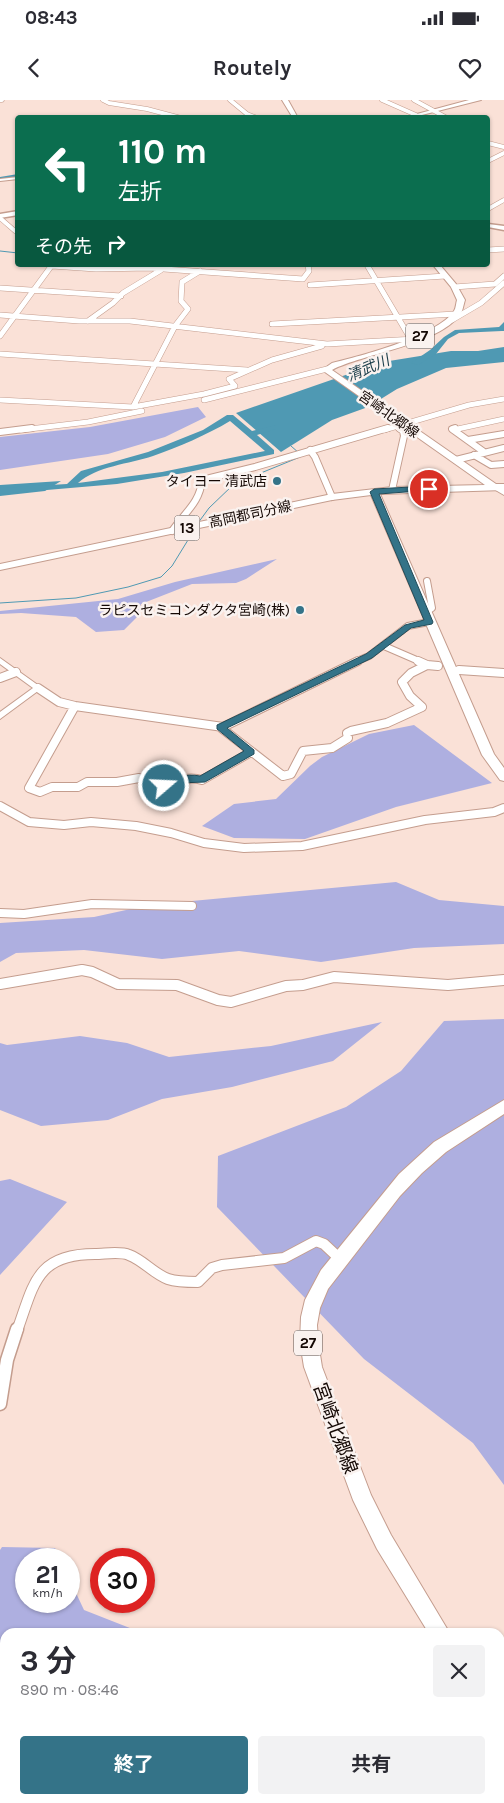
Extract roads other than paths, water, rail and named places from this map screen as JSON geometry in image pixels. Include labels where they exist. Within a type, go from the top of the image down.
[{"type":"main road","points":[[285,100],[294,115]]},
{"type":"main road","points":[[0,217],[15,214]]},
{"type":"main road","points":[[490,226],[504,228]]},
{"type":"main road","points":[[438,267],[461,300],[456,314]]},
{"type":"main road","name":"27","points":[[327,370],[412,338],[448,321],[456,314]]},
{"type":"main road","name":"宮崎北郷線","points":[[327,370],[401,425],[494,487]]},
{"type":"main road","name":"高岡都司分線","points":[[0,567],[332,497],[392,490],[504,487]]},
{"type":"main road","points":[[374,492],[488,755],[504,777]]},
{"type":"main road","name":"宮崎北郷線","points":[[437,1628],[384,1542],[363,1500],[313,1367],[308,1346],[308,1324],[320,1287],[340,1259],[413,1170],[442,1146],[504,1106]]},
{"type":"street","points":[[103,100],[109,103],[170,115]]},
{"type":"street","points":[[230,100],[250,115]]},
{"type":"street","points":[[382,100],[416,115],[460,102],[478,100]]},
{"type":"street","points":[[414,100],[441,115]]},
{"type":"street","points":[[490,143],[504,146]]},
{"type":"street","points":[[490,160],[504,153]]},
{"type":"street","points":[[0,180],[15,178]]},
{"type":"street","points":[[490,208],[504,200]]},
{"type":"street","points":[[0,217],[15,231]]},
{"type":"street","points":[[490,250],[504,249]]},
{"type":"street","points":[[1,334],[50,267]]},
{"type":"street","points":[[113,267],[200,271],[302,280],[309,271],[308,267]]},
{"type":"street","points":[[88,321],[123,293],[169,267]]},
{"type":"street","points":[[197,267],[200,271]]},
{"type":"street","points":[[0,315],[88,321],[130,321],[327,344],[412,338],[368,267]]},
{"type":"street","points":[[134,408],[175,326],[188,309],[181,305],[180,301],[182,282],[200,271]]},
{"type":"street","points":[[310,285],[445,276]]},
{"type":"street","points":[[454,288],[496,284],[504,276]]},
{"type":"street","points":[[448,321],[480,303],[504,283]]},
{"type":"street","points":[[0,288],[121,296]]},
{"type":"street","points":[[272,324],[456,314]]},
{"type":"street","points":[[122,415],[134,408],[235,386],[229,379],[280,358],[327,344]]},
{"type":"street","points":[[0,354],[250,370]]},
{"type":"street","points":[[0,432],[88,422],[240,392],[327,370]]},
{"type":"street","points":[[172,531],[180,518],[187,514],[202,490],[202,480],[480,402],[504,399]]},
{"type":"street","points":[[0,400],[148,410]]},
{"type":"street","points":[[484,452],[452,429],[504,419]]},
{"type":"street","points":[[392,490],[404,436],[401,425]]},
{"type":"street","points":[[468,440],[504,434]]},
{"type":"street","points":[[456,460],[504,448]]},
{"type":"street","points":[[310,450],[315,457],[332,497]]},
{"type":"street","points":[[474,455],[490,465],[504,464]]},
{"type":"street","points":[[494,487],[504,493]]},
{"type":"street","points":[[220,727],[369,656],[408,626],[427,617],[432,608],[427,581]]},
{"type":"street","points":[[384,646],[427,665],[438,666]]},
{"type":"street","points":[[0,660],[58,702],[220,727],[283,776],[291,774],[303,751],[313,749],[328,750],[339,746],[348,738],[347,733],[354,729],[382,725],[422,707],[410,696],[402,682],[411,673],[427,665]]},
{"type":"street","points":[[459,670],[504,673]]},
{"type":"street","points":[[0,678],[16,672]]},
{"type":"street","points":[[0,716],[38,688]]},
{"type":"street","points":[[75,706],[29,788],[40,792],[52,788],[78,787],[88,782],[117,782],[139,778],[156,785],[167,786],[177,780],[195,778],[202,780],[251,752]]},
{"type":"street","points":[[0,806],[29,822],[64,825],[90,822],[136,826],[171,833],[204,843],[244,848],[302,846],[409,823],[494,812],[504,808]]},
{"type":"street","points":[[0,913],[24,914],[92,904],[192,906]]},
{"type":"street","points":[[0,984],[26,981],[70,970],[82,970],[92,972],[118,984],[177,985],[218,1000],[231,1002],[286,986],[303,985],[334,977],[448,985],[504,980]]},
{"type":"street","points":[[0,1404],[7,1360],[33,1285],[46,1267],[57,1260],[92,1254],[128,1254],[167,1279],[198,1282],[212,1268],[222,1265],[284,1258],[316,1241],[324,1244],[340,1259]]},
{"type":"water","points":[[504,347],[504,362],[446,368],[397,389],[368,407],[332,420],[281,452],[236,413],[383,362],[451,351],[478,351]]},
{"type":"water","points":[[61,481],[45,491],[0,496],[0,485]]},
{"type":"waterway","points":[[0,179],[15,176]]},
{"type":"waterway","points":[[0,251],[15,253]]},
{"type":"waterway","points":[[415,363],[433,352],[446,338],[457,331],[502,329],[504,324]]},
{"type":"waterway","name":"清武川","points":[[69,486],[84,473],[151,454],[206,432],[230,417],[251,434]]},
{"type":"waterway","name":"清武川","points":[[251,434],[273,427]]},
{"type":"waterway","name":"清武川","points":[[69,486],[140,478],[271,452],[251,434]]},
{"type":"waterway","points":[[291,446],[299,453]]},
{"type":"waterway","points":[[198,523],[209,508],[234,484],[300,457]]},
{"type":"waterway","name":"清武川","points":[[0,491],[69,486]]},
{"type":"waterway","points":[[0,603],[76,598],[128,587],[161,577],[172,566],[196,527]]},
{"type":"place","name":"タイヨー 清武店","points":[[277,481]]},
{"type":"place","name":"ラピスセミコンダクタ宮崎(株)","points":[[300,610]]}]
